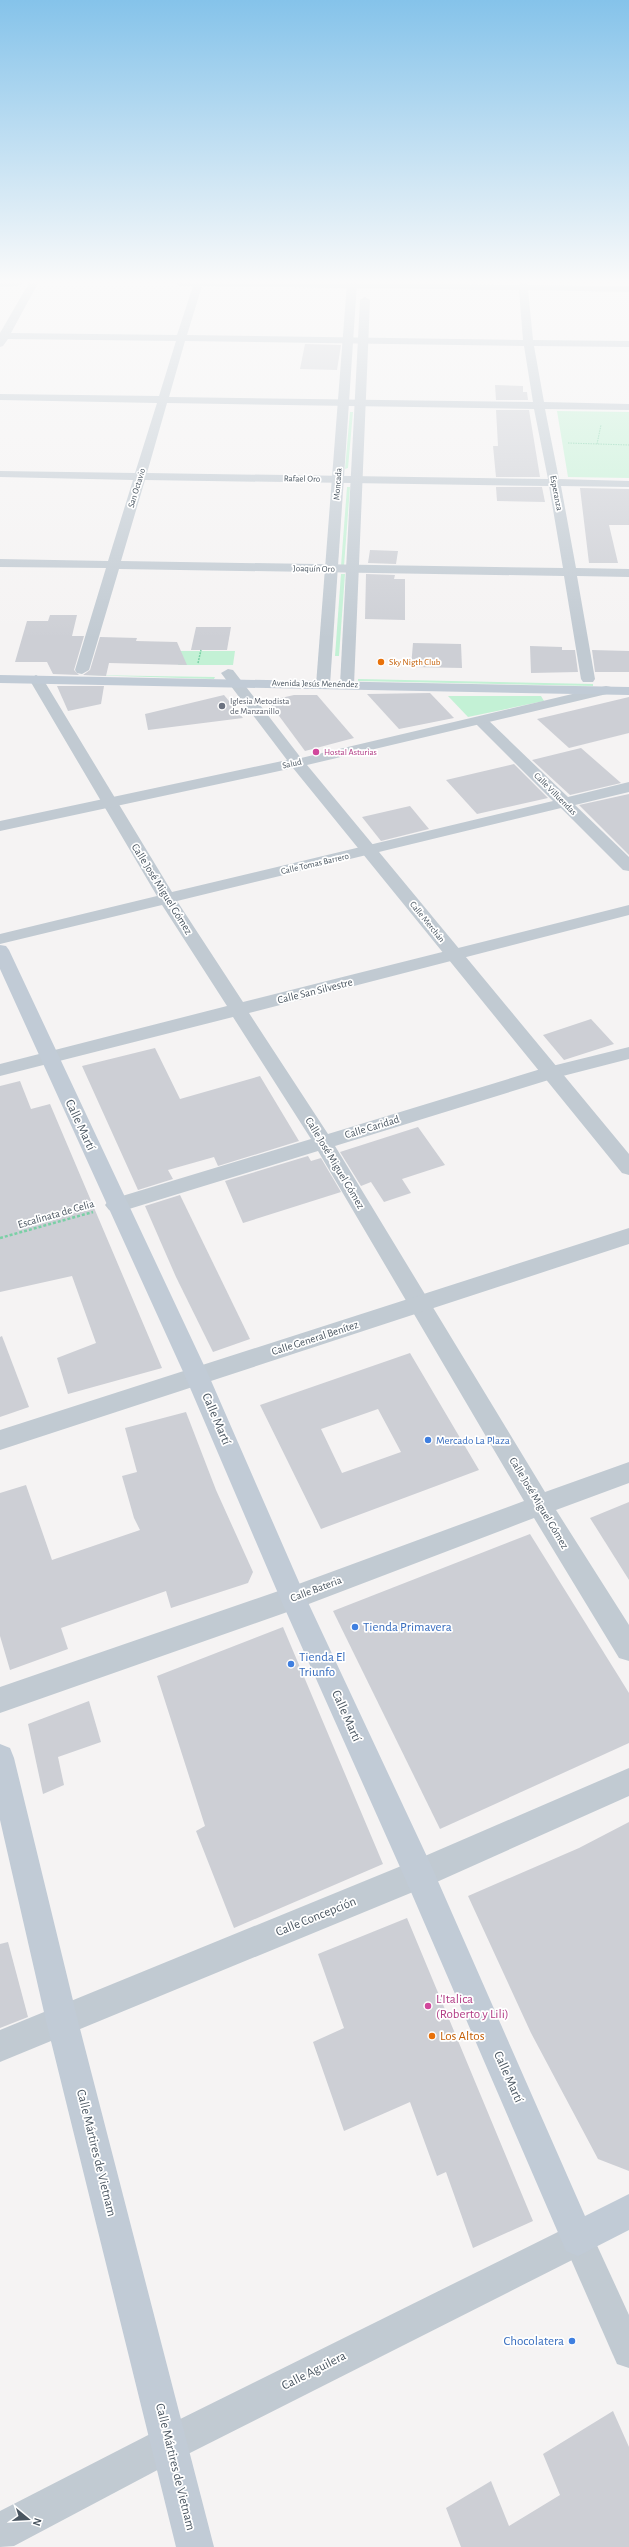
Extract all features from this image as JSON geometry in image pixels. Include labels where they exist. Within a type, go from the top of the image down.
[{"type":"main road","name":"Avenida Jesús Menéndez","points":[[0,669],[82,670],[231,678]]},
{"type":"main road","name":"Avenida Jesús Menéndez","points":[[0,679],[323,679],[629,691]]},
{"type":"main road","name":"Avenida Jesús Menéndez","points":[[347,680],[629,679]]},
{"type":"main road","name":"Calle Martí","points":[[0,950],[116,1205],[197,1376],[293,1598],[419,1874],[578,2239]]},
{"type":"main road","name":"Calle Mártires de Vietnam","points":[[0,1758],[62,2021],[195,2547]]},
{"type":"main road","name":"Calle Aguilera","points":[[578,2239],[629,2212]]},
{"type":"street","name":"San Octavio","points":[[82,670],[163,402]]},
{"type":"street","points":[[293,402],[629,407]]},
{"type":"street","name":"Esperanza","points":[[538,402],[554,482],[588,679]]},
{"type":"street","name":"Moncada","points":[[323,679],[333,570],[344,403]]},
{"type":"street","name":"Moncada","points":[[347,680],[360,403]]},
{"type":"street","name":"Rafael Oro","points":[[0,474],[629,484]]},
{"type":"street","name":"Joaquín Oro","points":[[0,564],[629,574]]},
{"type":"street","name":"Calle Merchán","points":[[231,678],[297,763],[629,1168]]},
{"type":"street","name":"Calle José Miguel Gómez","points":[[36,680],[108,803],[323,1142],[539,1504],[629,1649]]},
{"type":"street","name":"Salud","points":[[0,826],[297,763],[482,721],[606,690]]},
{"type":"street","name":"Calle Villuendas","points":[[482,721],[629,866]]},
{"type":"street","name":"Calle Tomas Barrero","points":[[0,939],[629,787]]},
{"type":"street","name":"Calle San Silvestre","points":[[0,1070],[455,956],[629,910]]},
{"type":"street","name":"Calle Caridad","points":[[116,1205],[552,1073],[629,1053]]},
{"type":"street","name":"Calle General Benítez","points":[[0,1440],[629,1236]]},
{"type":"street","name":"Calle Bateria","points":[[0,1700],[293,1598],[539,1504],[629,1472]]},
{"type":"street","name":"Calle Concepción","points":[[0,2046],[419,1874],[629,1782]]},
{"type":"street","name":"Calle Martí","points":[[578,2239],[629,2352]]},
{"type":"street","name":"Calle Aguilera","points":[[0,2532],[169,2444],[578,2239]]},
{"type":"path","points":[[546,443],[629,444]]},
{"type":"path","name":"Escalinata de Celia","points":[[0,1238],[116,1205]]},
{"type":"green space","points":[[557,411],[629,412],[629,478],[568,477]]},
{"type":"green space","points":[[350,412],[353,412],[348,468],[345,469]]},
{"type":"green space","points":[[347,487],[350,487],[344,566],[341,566]]},
{"type":"green space","points":[[341,574],[345,574],[339,656],[335,656]]},
{"type":"green space","points":[[180,651],[235,651],[233,665],[178,665]]},
{"type":"green space","points":[[85,675],[215,677],[214,679]]},
{"type":"green space","points":[[358,679],[593,684],[593,686],[358,681]]},
{"type":"green space","points":[[448,696],[541,696],[544,701],[468,717]]},
{"type":"building","points":[[496,410],[529,410],[540,477],[496,477],[493,446],[498,446]]},
{"type":"building","points":[[496,487],[542,487],[545,502],[497,501]]},
{"type":"building","points":[[580,488],[629,489],[629,525],[609,525],[618,563],[589,563]]},
{"type":"building","points":[[370,550],[398,551],[396,564],[368,563]]},
{"type":"building","points":[[366,574],[395,575],[394,579],[405,579],[405,620],[365,619]]},
{"type":"building","points":[[50,615],[77,615],[72,636],[84,636],[74,670],[79,675],[53,674],[47,662],[15,662],[27,621],[48,621]]},
{"type":"building","points":[[196,627],[231,627],[227,650],[191,650]]},
{"type":"building","points":[[100,637],[137,638],[136,641],[177,642],[187,665],[109,663],[106,676],[83,675],[90,670]]},
{"type":"building","points":[[413,643],[461,644],[462,668],[411,667]]},
{"type":"building","points":[[530,646],[562,647],[562,650],[575,650],[578,672],[531,673]]},
{"type":"building","points":[[592,650],[629,651],[629,672],[595,672]]},
{"type":"building","points":[[57,686],[104,686],[101,704],[68,711]]},
{"type":"building","points":[[430,693],[454,718],[399,729],[367,694]]},
{"type":"building","points":[[224,695],[243,718],[148,730],[145,714]]},
{"type":"building","points":[[294,695],[317,695],[354,738],[305,751],[268,701]]},
{"type":"building","points":[[629,697],[629,733],[569,748],[537,719]]},
{"type":"building","points":[[581,748],[621,783],[570,795],[532,760]]},
{"type":"building","points":[[514,764],[548,798],[477,814],[446,780]]},
{"type":"building","points":[[629,794],[629,855],[579,805]]},
{"type":"building","points":[[410,806],[429,829],[381,841],[362,817]]},
{"type":"building","points":[[591,1019],[614,1044],[564,1060],[543,1035]]},
{"type":"building","points":[[155,1048],[180,1099],[260,1076],[299,1141],[218,1166],[214,1157],[168,1170],[173,1179],[138,1190],[82,1066]]},
{"type":"building","points":[[20,1081],[31,1109],[50,1104],[162,1368],[68,1394],[57,1358],[96,1343],[72,1276],[0,1292],[0,1086]]},
{"type":"building","points":[[418,1127],[445,1165],[402,1179],[411,1193],[384,1202],[371,1182],[361,1186],[340,1152]]},
{"type":"building","points":[[308,1156],[311,1161],[321,1158],[341,1192],[243,1223],[225,1181]]},
{"type":"building","points":[[180,1195],[250,1339],[213,1352],[176,1277],[145,1206]]},
{"type":"building","points":[[2,1336],[29,1407],[0,1417],[0,1337]]},
{"type":"building","name":"Mercado La Plaza","points":[[410,1353],[479,1470],[321,1529],[260,1405]],"holes":[[[378,1409],[401,1452],[342,1473],[321,1429]]]},
{"type":"building","points":[[186,1412],[216,1490],[253,1572],[248,1583],[171,1608],[166,1591],[61,1628],[68,1649],[10,1670],[0,1636],[0,1493],[26,1485],[52,1560],[140,1530],[134,1518],[122,1476],[137,1472],[125,1428]]},
{"type":"building","points":[[629,1502],[629,1580],[590,1518]]},
{"type":"building","points":[[530,1534],[629,1693],[629,1743],[440,1829],[333,1611]]},
{"type":"building","points":[[283,1627],[383,1864],[234,1928],[196,1831],[205,1826],[157,1676]]},
{"type":"building","points":[[89,1701],[101,1742],[58,1757],[64,1785],[43,1794],[28,1724]]},
{"type":"building","points":[[629,1822],[629,2171],[598,2159],[531,2033],[468,1896],[579,1848]]},
{"type":"building","points":[[407,1918],[533,2221],[473,2248],[446,2172],[437,2176],[410,2102],[344,2131],[313,2042],[344,2028],[318,1954]]},
{"type":"building","points":[[8,1942],[28,2017],[0,2028],[0,1944]]},
{"type":"building","points":[[613,2411],[629,2447],[629,2547],[461,2547],[446,2508],[491,2481],[509,2526],[560,2495],[543,2454]]},
{"type":"place","name":"Sky Nigth Club","points":[[381,662]]},
{"type":"place","name":"Iglesia Metodista de Manzanillo","points":[[222,706]]},
{"type":"place","name":"Hostal Asturias","points":[[316,752]]},
{"type":"place","name":"Mercado La Plaza","points":[[428,1440]]},
{"type":"place","name":"Tienda Primavera","points":[[355,1627]]},
{"type":"place","name":"Tienda El Triunfo","points":[[291,1664]]},
{"type":"place","name":"L'Italica (Roberto y Lili)","points":[[428,2006]]},
{"type":"place","name":"Los Altos","points":[[432,2036]]},
{"type":"place","name":"Chocolatera","points":[[572,2341]]}]
